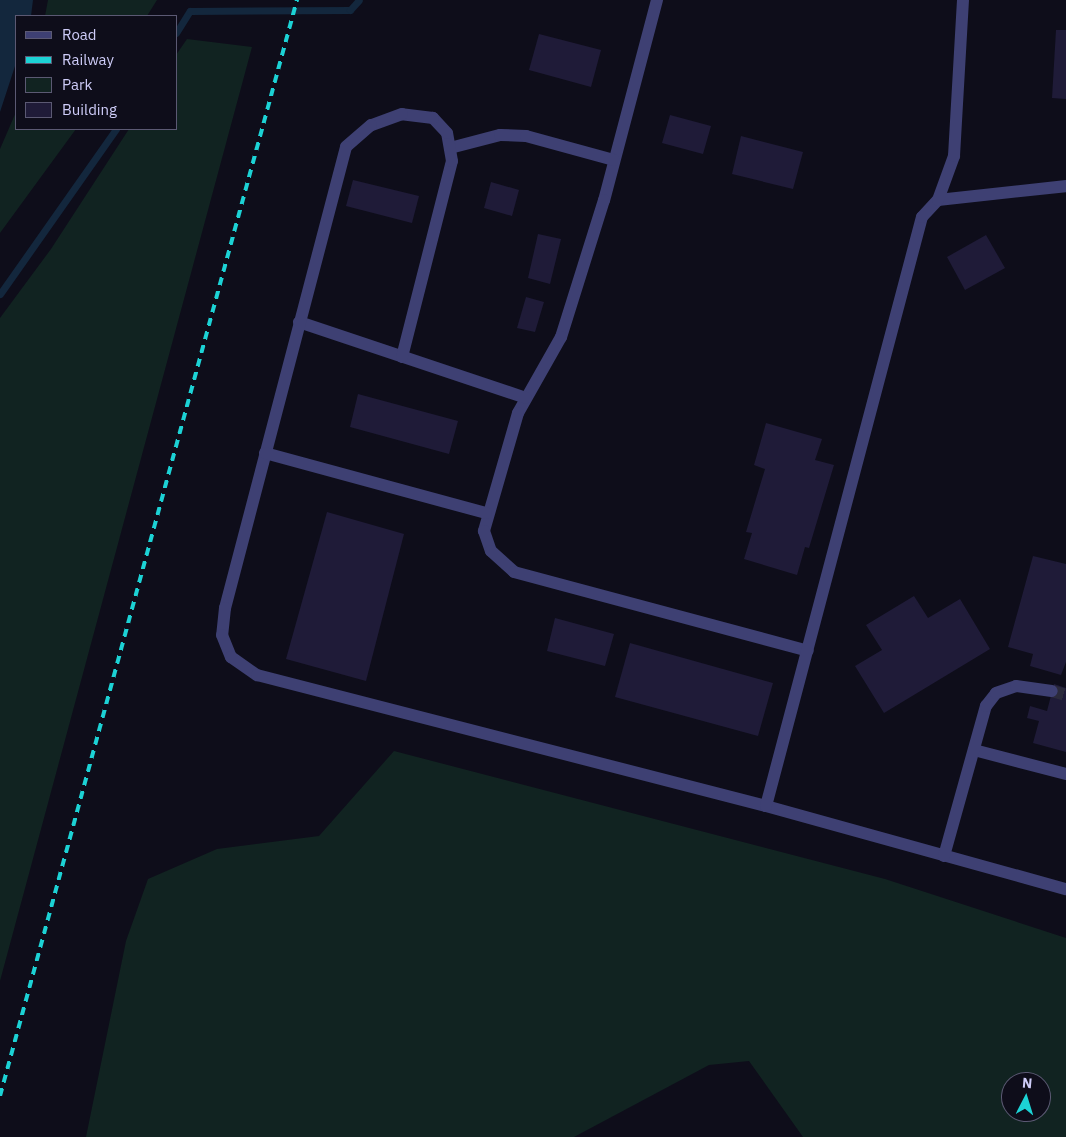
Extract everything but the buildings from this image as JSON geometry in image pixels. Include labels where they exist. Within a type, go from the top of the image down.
[{"type":"lane","points":[[657,0],[614,160],[561,337],[518,412],[486,513],[484,531],[492,551],[514,572],[808,651]]},
{"type":"lane","points":[[766,806],[922,217],[938,200],[954,156],[963,0]]},
{"type":"lane","points":[[402,357],[452,161],[447,133],[433,118],[402,114],[371,125],[346,147],[224,608],[222,635],[231,657],[257,674],[766,806],[1066,889]]},
{"type":"lane","points":[[450,148],[500,135],[526,136],[614,160]]},
{"type":"lane","points":[[938,200],[1066,186]]},
{"type":"lane","points":[[300,322],[526,398]]},
{"type":"lane","points":[[264,453],[486,513]]},
{"type":"lane","points":[[944,856],[986,706],[996,693],[1016,686],[1052,692]]},
{"type":"lane","points":[[974,750],[1066,774]]},
{"type":"green space","points":[[48,0],[157,0],[148,15],[45,15]]},
{"type":"green space","points":[[187,39],[252,47],[0,981],[0,318],[51,249],[128,130],[178,130],[178,52]]},
{"type":"green space","points":[[15,114],[15,130],[75,130],[0,233],[0,149]]},
{"type":"green space","points":[[394,751],[885,879],[1066,938],[1066,1137],[803,1137],[749,1061],[709,1065],[574,1137],[86,1137],[126,941],[148,879],[217,849],[319,836]]},
{"type":"water","points":[[0,0],[33,0],[31,15],[15,15],[15,66],[0,112]]},
{"type":"waterway","points":[[178,30],[190,11],[350,10],[359,0]]},
{"type":"waterway","points":[[0,294],[115,130]]},
{"type":"tunnel","points":[[1052,691],[1066,695]]},
{"type":"railway","points":[[0,1096],[297,0]]}]
